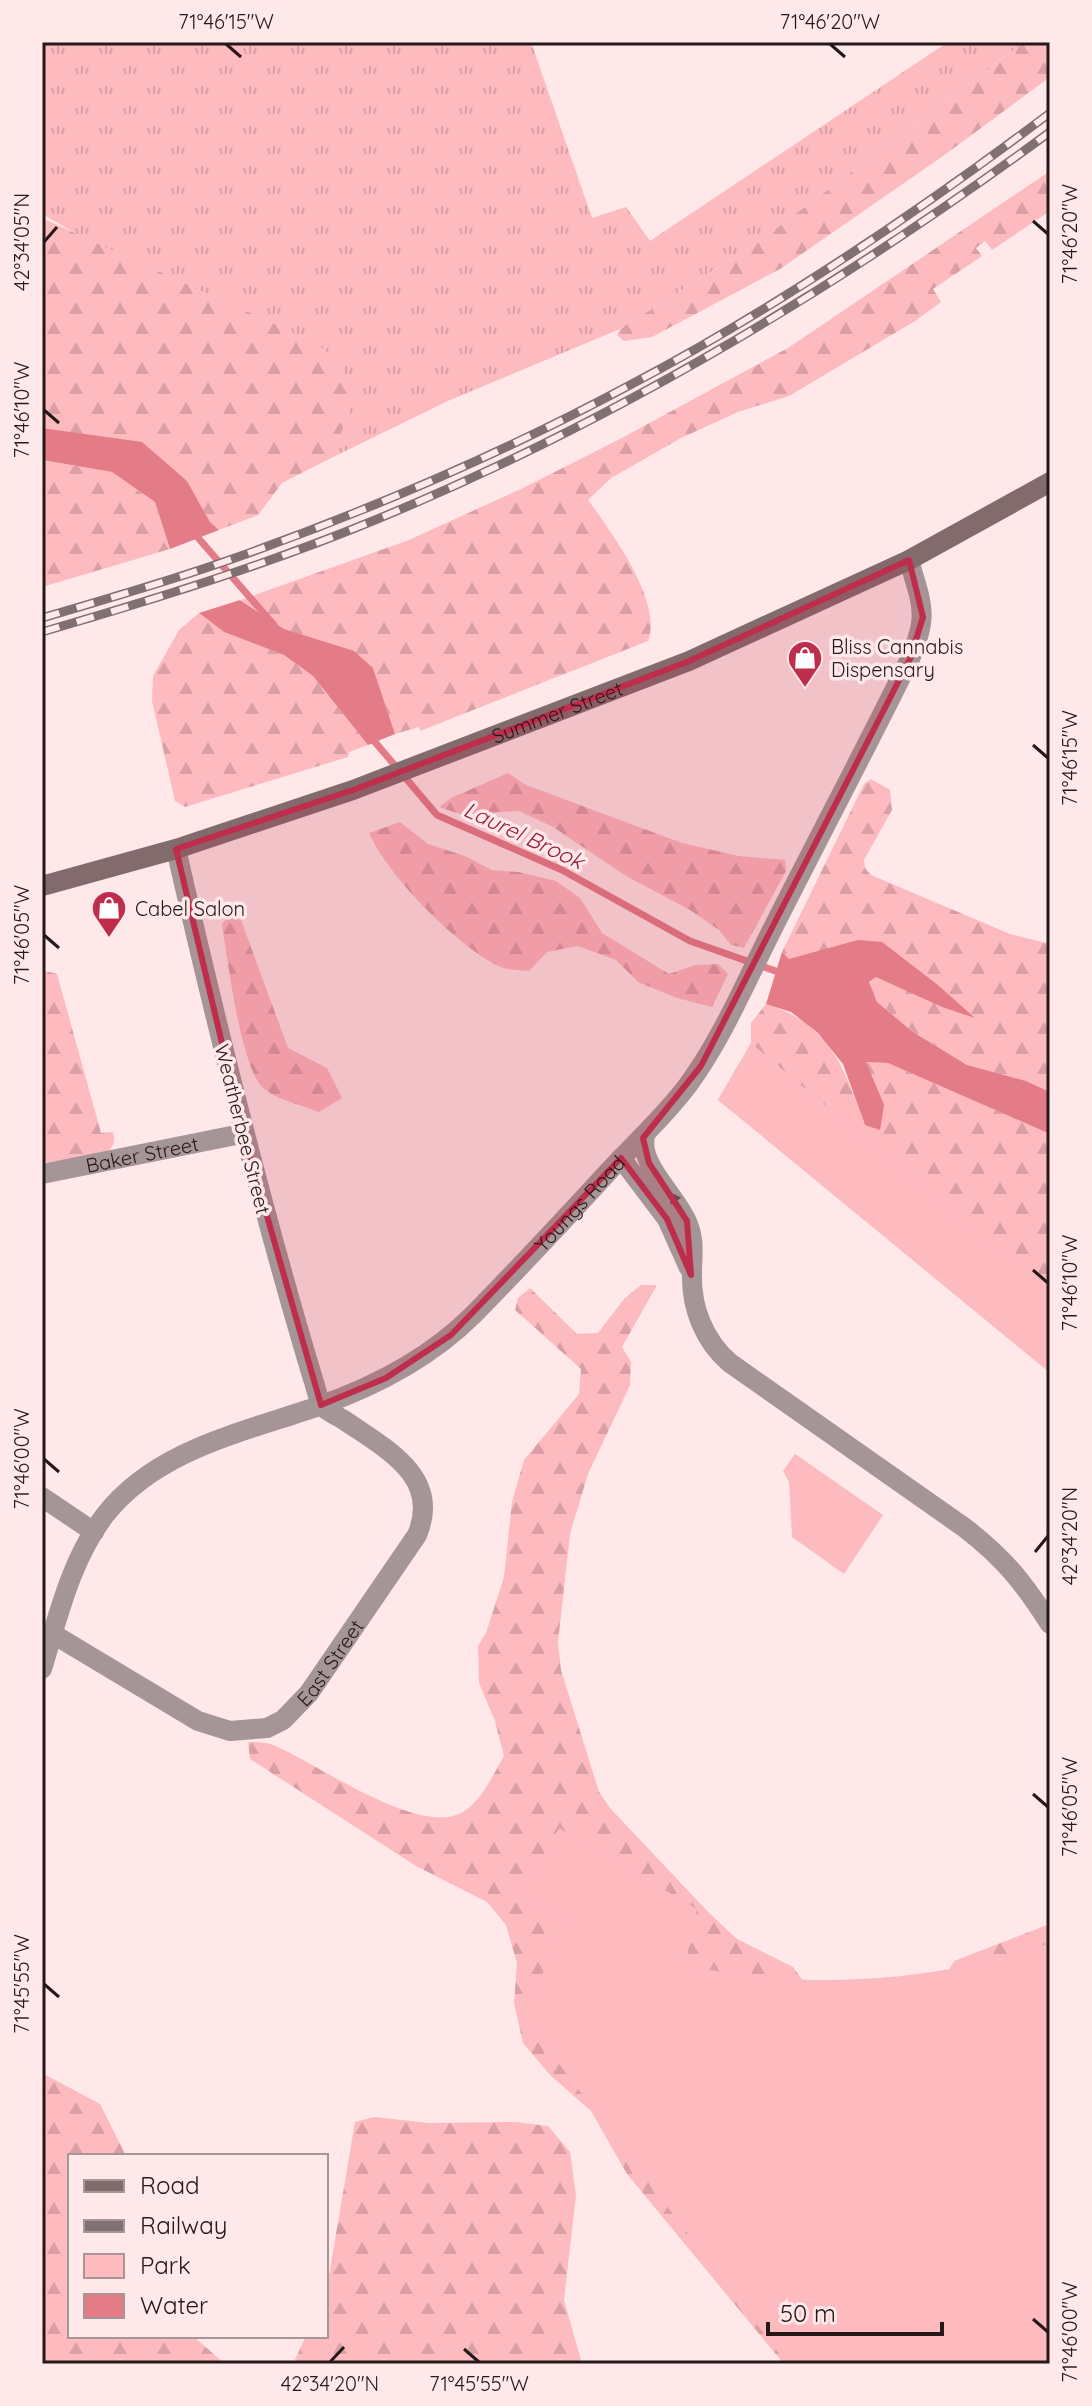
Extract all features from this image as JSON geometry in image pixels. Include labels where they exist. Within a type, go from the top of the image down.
[{"type":"main road","name":"Summer Street","points":[[42,886],[176,849],[353,790],[689,661],[909,560],[1050,482]]},
{"type":"street","name":"Youngs Road","points":[[42,1669],[66,1592],[94,1532],[127,1490],[163,1466],[221,1438],[321,1405],[386,1378],[451,1335],[645,1136],[694,1076],[889,702],[921,632],[923,617],[909,560]]},
{"type":"street","name":"Weatherbee Street","points":[[176,849],[243,1132],[271,1239],[321,1405]]},
{"type":"street","name":"Baker Street","points":[[42,1174],[243,1132]]},
{"type":"street","points":[[645,1136],[645,1155],[680,1206],[692,1235],[691,1275],[695,1302],[703,1328],[723,1357],[988,1546],[1019,1577],[1050,1624]]},
{"type":"street","points":[[621,1158],[667,1219],[691,1275]]},
{"type":"street","name":"East Street","points":[[53,1634],[198,1721],[216,1728],[258,1730],[275,1724],[293,1712],[417,1535],[423,1521],[421,1495],[408,1467],[321,1405]]},
{"type":"street","points":[[42,1497],[94,1532]]},
{"type":"highlighted area","points":[[909,560],[923,617],[910,659],[701,1066],[643,1138],[649,1163],[687,1221],[691,1275],[667,1219],[621,1158],[451,1335],[386,1378],[321,1405],[243,1132],[176,849],[353,790],[689,661]]},
{"type":"green space","points":[[42,42],[531,42],[592,218],[626,207],[650,241],[948,42],[1025,42],[754,245],[620,329],[450,400],[331,458],[350,411],[98,246],[42,214]]},
{"type":"green space","points":[[1025,42],[1050,42],[1050,77],[943,156],[780,269],[652,337],[624,341],[617,335],[620,329],[754,245]]},
{"type":"green space","points":[[1050,171],[1050,211],[992,250],[985,241],[976,248],[982,256],[933,289],[941,302],[915,321],[789,396],[738,412],[681,438],[611,478],[588,500],[621,548],[642,587],[651,625],[648,641],[420,731],[419,727],[395,734],[373,668],[284,629],[241,600],[409,540],[618,440],[788,348]]},
{"type":"green space","points":[[42,218],[316,343],[344,365],[350,411],[331,458],[282,483],[258,515],[219,530],[210,522],[187,481],[69,432],[42,428]]},
{"type":"green space","points":[[42,462],[112,472],[155,502],[170,549],[42,587]]},
{"type":"green space","points":[[199,613],[224,632],[284,655],[313,676],[368,745],[349,752],[348,757],[185,807],[175,801],[152,701],[153,676],[179,630]]},
{"type":"green space","points":[[508,773],[526,785],[682,843],[739,856],[785,860],[786,871],[744,948],[731,945],[719,930],[690,910],[626,876],[553,827],[519,811],[460,814],[439,807],[451,798]]},
{"type":"green space","points":[[871,779],[890,790],[892,810],[864,860],[865,868],[871,875],[1010,934],[1050,944],[1050,1092],[1026,1081],[967,1065],[913,1032],[877,1002],[869,982],[876,977],[973,1017],[938,985],[882,943],[789,960],[782,952],[864,784]]},
{"type":"green space","points":[[400,822],[428,844],[465,856],[492,870],[518,872],[556,881],[580,898],[602,933],[669,974],[695,965],[718,964],[728,974],[712,1007],[677,998],[638,982],[616,960],[578,946],[547,952],[529,971],[498,966],[462,942],[424,907],[378,850],[369,833]]},
{"type":"green space","points":[[228,914],[241,920],[288,1048],[327,1068],[342,1098],[319,1112],[274,1095],[262,1087],[254,1075],[241,1034],[231,985],[222,925]]},
{"type":"green space","points":[[42,970],[57,974],[101,1133],[113,1132],[113,1145],[104,1155],[42,1163]]},
{"type":"green space","points":[[766,1004],[806,1023],[832,1050],[865,1125],[865,1062],[888,1063],[1050,1134],[1050,1355],[718,1100],[751,1043],[751,1023]]},
{"type":"green space","points":[[751,1043],[975,1231],[1050,1286],[1050,1373],[718,1100]]},
{"type":"green space","points":[[641,1285],[657,1285],[622,1347],[631,1362],[630,1385],[588,1474],[570,1534],[558,1642],[561,1670],[599,1792],[610,1808],[709,1913],[737,1939],[793,1967],[816,1999],[944,1979],[954,1961],[1050,1924],[1050,2364],[784,2364],[627,2174],[591,2111],[550,2075],[523,2043],[514,2003],[517,1963],[506,1925],[487,1902],[416,1866],[250,1759],[248,1742],[273,1745],[365,1793],[417,1814],[440,1817],[459,1814],[480,1797],[504,1756],[495,1721],[479,1683],[478,1646],[486,1633],[504,1577],[512,1502],[524,1460],[579,1394],[581,1369],[515,1310],[518,1298],[530,1288],[577,1334],[598,1333],[624,1299]]},
{"type":"green space","points":[[795,1454],[883,1515],[844,1574],[792,1537],[789,1482],[783,1471]]},
{"type":"green space","points":[[559,1828],[697,1909],[685,1965],[777,1978],[869,1979],[961,1967],[1050,1943],[1050,2364],[787,2364],[521,2014],[569,1923],[520,1895]]},
{"type":"green space","points":[[42,2073],[100,2104],[125,2154],[68,2154],[68,2338],[195,2338],[225,2364],[42,2364]]},
{"type":"green space","points":[[374,2117],[429,2123],[516,2122],[548,2126],[570,2152],[576,2195],[564,2300],[582,2364],[293,2364],[305,2338],[328,2338],[328,2281],[355,2122]]},
{"type":"water","points":[[42,428],[142,442],[187,481],[210,522],[219,530],[170,549],[155,502],[112,472],[42,460]]},
{"type":"water","points":[[240,600],[284,629],[354,651],[373,668],[395,734],[368,745],[313,676],[284,655],[224,632],[199,613]]},
{"type":"water","points":[[858,940],[882,942],[975,1018],[942,1007],[876,977],[869,982],[877,1002],[913,1032],[967,1065],[1026,1081],[1050,1092],[1050,1134],[888,1063],[866,1062],[884,1105],[880,1130],[865,1125],[843,1064],[818,1033],[791,1012],[766,1004],[782,952],[789,959]]},
{"type":"waterway","name":"Laurel Brook","points":[[193,532],[274,625]]},
{"type":"waterway","name":"Laurel Brook","points":[[369,735],[437,815],[562,870],[690,941],[784,974]]},
{"type":"railway","points":[[42,618],[138,590],[283,541],[434,480],[582,410],[685,355],[793,291],[949,187],[1050,113]]},
{"type":"railway","points":[[42,632],[293,552],[465,481],[553,439],[724,347],[808,296],[890,244],[1050,132]]},
{"type":"place","name":"Bliss Cannabis Dispensary","points":[[805,689]]},
{"type":"place","name":"Cabel Salon","points":[[109,939]]}]
